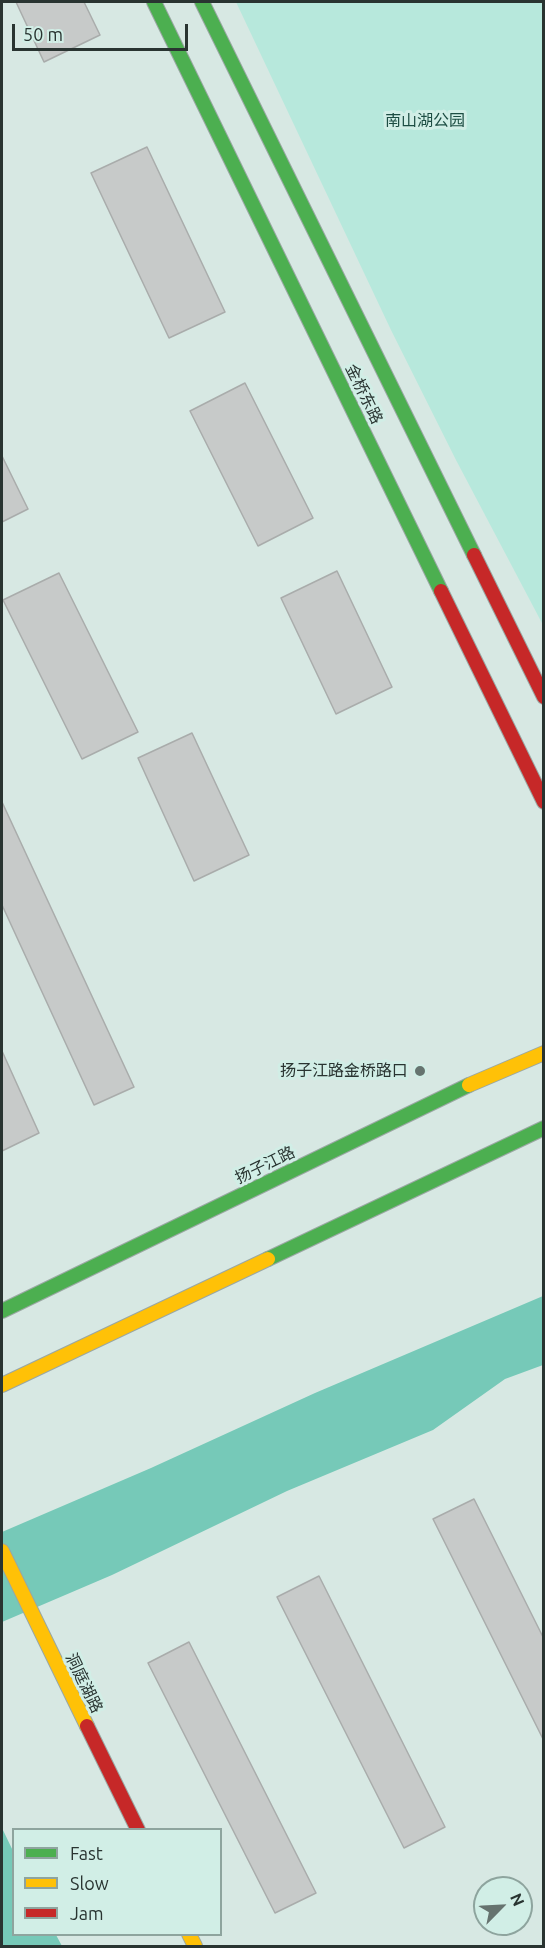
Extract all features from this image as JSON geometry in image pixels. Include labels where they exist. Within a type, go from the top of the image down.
[{"type":"street","name":"金桥东路","points":[[154,2],[543,802]]},
{"type":"street","name":"金桥东路","points":[[202,2],[543,697]]},
{"type":"street","name":"扬子江路","points":[[2,1311],[485,1077],[543,1053]]},
{"type":"street","points":[[2,1385],[543,1128]]},
{"type":"street","name":"洞庭湖路","points":[[2,1551],[137,1828]]},
{"type":"green space","name":"南山湖公园","points":[[236,2],[543,2],[543,625],[391,330]]},
{"type":"shaded area","points":[[543,1296],[543,1365],[505,1379],[433,1430],[287,1491],[112,1575],[2,1622],[2,1532],[151,1468],[315,1393]]},
{"type":"shaded area","points":[[2,1828],[12,1849],[12,1936],[57,1936],[62,1946],[2,1946]]},
{"type":"building","points":[[16,2],[84,2],[100,35],[44,62]]},
{"type":"building","points":[[147,147],[225,312],[169,338],[91,173]]},
{"type":"building","points":[[245,383],[313,518],[258,546],[190,411]]},
{"type":"building","points":[[2,456],[28,509],[2,522]]},
{"type":"building","points":[[337,571],[392,687],[336,714],[281,598]]},
{"type":"building","points":[[59,573],[138,732],[82,759],[3,600]]},
{"type":"building","points":[[192,733],[249,855],[194,881],[138,758]]},
{"type":"building","points":[[2,802],[134,1087],[94,1105],[2,905]]},
{"type":"building","points":[[2,1051],[39,1133],[2,1151]]},
{"type":"building","points":[[474,1499],[543,1637],[543,1739],[433,1519]]},
{"type":"building","points":[[319,1576],[445,1827],[404,1848],[277,1597]]},
{"type":"building","points":[[189,1642],[316,1893],[275,1913],[148,1663]]},
{"type":"traffic: fast","points":[[154,2],[441,591]]},
{"type":"traffic: fast","points":[[202,2],[474,555]]},
{"type":"traffic: fast","points":[[2,1311],[469,1085]]},
{"type":"traffic: fast","points":[[268,1259],[544,1128]]},
{"type":"traffic: slow","points":[[469,1085],[544,1053]]},
{"type":"traffic: slow","points":[[2,1385],[268,1259]]},
{"type":"traffic: slow","points":[[2,1551],[87,1726]]},
{"type":"traffic: slow","points":[[190,1936],[195,1946]]},
{"type":"traffic: jam","points":[[474,555],[544,697]]},
{"type":"traffic: jam","points":[[441,591],[544,802]]},
{"type":"traffic: jam","points":[[87,1726],[137,1828]]},
{"type":"place","name":"扬子江路金桥路口","points":[[420,1071]]}]
